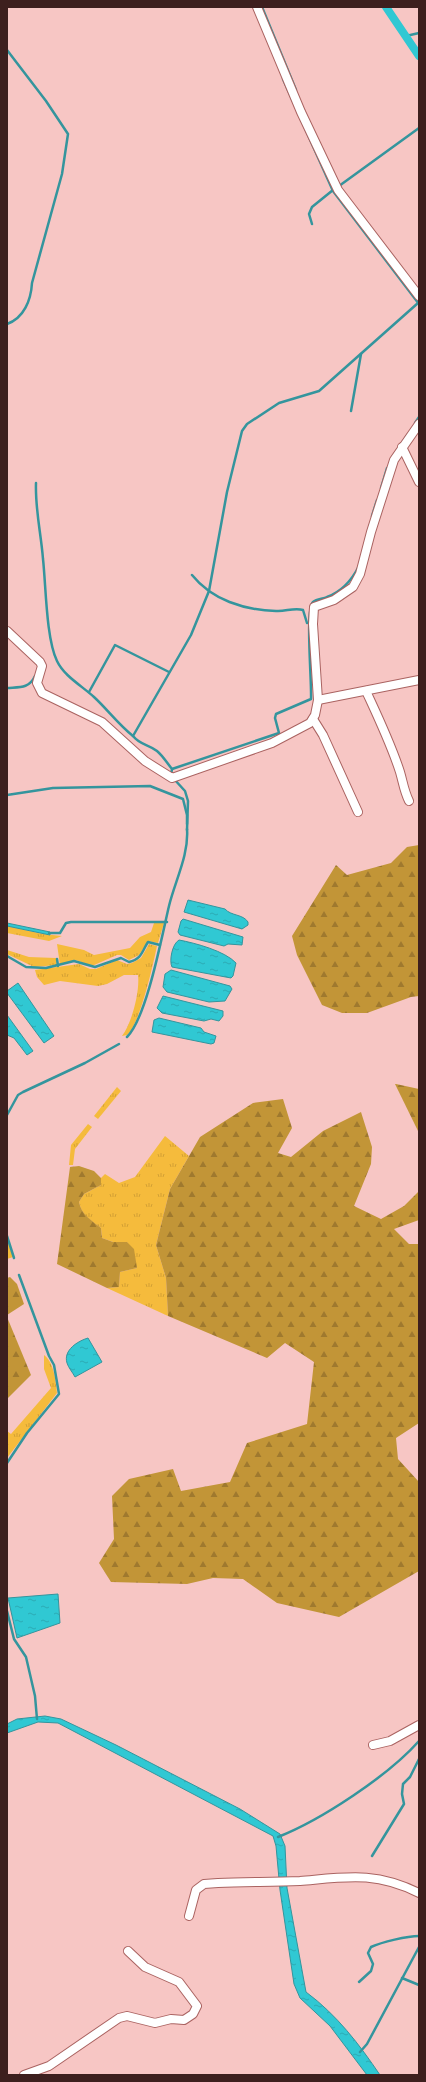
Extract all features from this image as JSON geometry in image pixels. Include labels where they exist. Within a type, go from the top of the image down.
[{"type":"street","points":[[258,7],[301,112],[338,190],[419,296]]},
{"type":"street","points":[[7,631],[40,662],[42,666],[37,683],[42,693],[102,722],[145,761],[172,778],[272,743],[298,731],[310,724],[318,700],[313,624],[314,607],[334,600],[353,587],[360,574],[394,460],[419,424]]},
{"type":"street","points":[[402,447],[419,482]]},
{"type":"street","points":[[318,700],[419,680]]},
{"type":"street","points":[[366,691],[400,772],[403,790],[409,801]]},
{"type":"street","points":[[313,718],[323,735],[358,812]]},
{"type":"street","points":[[373,1745],[390,1741],[419,1725]]},
{"type":"street","points":[[190,1916],[196,1890],[204,1884],[218,1882],[299,1881],[351,1876],[390,1882],[419,1893]]},
{"type":"street","points":[[24,2075],[49,2066],[119,2018],[127,2016],[155,2023],[171,2019],[184,2020],[193,2014],[197,2006],[179,1982],[145,1967],[128,1950]]},
{"type":"green space","points":[[419,845],[419,996],[411,997],[367,1013],[342,1013],[322,1005],[297,955],[292,936],[336,865],[347,875],[391,863],[407,847]]},
{"type":"green space","points":[[154,923],[164,923],[158,943],[148,941],[139,955],[129,960],[121,955],[117,955],[92,966],[76,960],[60,965],[57,944],[84,950],[94,955],[130,948],[140,937],[151,932]]},
{"type":"green space","points":[[7,926],[43,934],[62,936],[49,941],[7,933]]},
{"type":"green space","points":[[149,944],[157,946],[137,1019],[127,1035],[122,1036],[132,1015],[138,989],[138,975],[124,975],[107,984],[98,986],[60,981],[44,985],[37,977],[35,970],[79,964],[90,969],[96,969],[117,960],[127,964],[132,963],[141,958]]},
{"type":"green space","points":[[7,950],[29,957],[56,958],[57,965],[34,967],[7,954]]},
{"type":"green space","points":[[395,1084],[419,1089],[419,1133]]},
{"type":"green space","points":[[117,1087],[121,1091],[98,1119],[94,1116]]},
{"type":"green space","points":[[283,1099],[292,1128],[278,1153],[291,1157],[323,1131],[361,1112],[372,1147],[371,1164],[354,1206],[381,1219],[404,1206],[419,1191],[419,1220],[394,1229],[409,1244],[419,1244],[419,1423],[396,1438],[398,1459],[419,1482],[419,1571],[339,1617],[277,1603],[243,1579],[213,1578],[187,1584],[111,1582],[99,1563],[114,1539],[112,1496],[129,1479],[173,1469],[181,1491],[230,1482],[247,1443],[307,1424],[314,1362],[285,1343],[267,1358],[168,1316],[166,1278],[156,1245],[170,1189],[200,1137],[253,1103]]},
{"type":"green space","points":[[88,1124],[92,1127],[75,1149],[73,1165],[69,1165],[71,1145]]},
{"type":"green space","points":[[165,1136],[189,1156],[170,1189],[156,1245],[166,1278],[168,1316],[107,1288],[119,1287],[120,1272],[137,1268],[127,1242],[113,1242],[102,1238],[101,1228],[84,1214],[79,1202],[84,1194],[101,1185],[101,1178],[105,1174],[119,1183],[135,1177]]},
{"type":"green space","points":[[79,1166],[94,1171],[101,1178],[101,1185],[84,1194],[79,1202],[82,1210],[87,1217],[101,1228],[102,1238],[113,1242],[127,1242],[134,1249],[137,1268],[120,1272],[119,1287],[107,1288],[57,1264],[70,1167]]},
{"type":"green space","points":[[7,1240],[13,1257],[7,1259]]},
{"type":"green space","points":[[10,1277],[17,1284],[24,1304],[7,1315],[7,1278]]},
{"type":"green space","points":[[7,1317],[31,1375],[7,1399]]},
{"type":"green space","points":[[44,1355],[52,1367],[57,1393],[7,1458],[7,1431],[11,1434],[51,1388],[44,1369]]},
{"type":"water","points":[[188,900],[225,909],[230,913],[246,919],[248,925],[242,929],[184,912]]},
{"type":"water","points":[[183,919],[243,937],[242,945],[228,944],[224,946],[180,935],[178,932]]},
{"type":"water","points":[[7,923],[50,932],[50,935],[7,926]]},
{"type":"water","points":[[179,940],[209,948],[231,959],[236,963],[233,976],[231,978],[172,967],[172,953]]},
{"type":"water","points":[[171,970],[230,986],[232,989],[225,1001],[209,1002],[167,992],[163,987],[165,974]]},
{"type":"water","points":[[18,983],[54,1036],[44,1043],[7,993],[7,991]]},
{"type":"water","points":[[163,996],[223,1011],[223,1016],[219,1021],[211,1019],[204,1021],[162,1013],[157,1008]]},
{"type":"water","points":[[7,1015],[33,1051],[27,1055],[14,1038],[7,1035]]},
{"type":"water","points":[[159,1018],[201,1028],[204,1032],[216,1036],[214,1043],[211,1044],[152,1032],[154,1020]]},
{"type":"water","points":[[88,1338],[102,1362],[75,1377],[68,1366],[66,1358],[67,1354],[72,1347],[80,1341]]},
{"type":"water","points":[[58,1594],[60,1623],[17,1638],[8,1598]]},
{"type":"water","points":[[45,1716],[61,1719],[116,1745],[240,1809],[280,1834],[285,1846],[287,1888],[306,1992],[328,2010],[347,2030],[380,2075],[367,2075],[330,2026],[300,1998],[294,1984],[280,1890],[276,1846],[273,1836],[58,1723],[38,1722],[7,1733],[7,1724],[17,1719]]},
{"type":"waterway","points":[[262,7],[296,90]]},
{"type":"waterway","points":[[386,7],[419,56]]},
{"type":"waterway","points":[[406,36],[419,33]]},
{"type":"waterway","points":[[7,50],[46,101],[68,134],[62,174],[32,283],[30,296],[26,308],[22,313],[7,324]]},
{"type":"waterway","points":[[283,79],[333,191],[419,304]]},
{"type":"waterway","points":[[339,186],[419,128]]},
{"type":"waterway","points":[[312,224],[309,214],[312,207],[333,190]]},
{"type":"waterway","points":[[171,775],[172,769],[163,757],[154,749],[138,741],[133,736],[191,635],[209,591],[227,492],[242,431],[247,424],[279,403],[319,391],[418,303]]},
{"type":"waterway","points":[[351,411],[361,354]]},
{"type":"waterway","points":[[415,423],[419,417]]},
{"type":"waterway","points":[[393,456],[408,434]]},
{"type":"waterway","points":[[381,488],[387,468]]},
{"type":"waterway","points":[[36,483],[36,502],[42,549],[47,612],[53,651],[57,661],[64,671],[94,697],[133,736]]},
{"type":"waterway","points":[[372,516],[377,500]]},
{"type":"waterway","points":[[172,769],[279,733],[275,718],[276,714],[311,699],[309,618],[313,602],[338,592],[350,580],[359,566]]},
{"type":"waterway","points":[[192,575],[209,591],[241,606],[279,611],[296,609],[303,610],[307,623]]},
{"type":"waterway","points":[[89,692],[115,645],[169,672]]},
{"type":"waterway","points":[[7,688],[27,685],[35,676]]},
{"type":"waterway","points":[[174,779],[185,791],[188,801],[187,830]]},
{"type":"waterway","points":[[7,795],[53,788],[150,786],[183,799],[187,815],[187,824]]},
{"type":"waterway","points":[[127,1037],[134,1027],[141,1012],[153,975],[169,906],[184,858],[187,829]]},
{"type":"waterway","points":[[49,933],[60,933],[66,923],[71,922],[167,922]]},
{"type":"waterway","points":[[7,956],[26,967],[46,968],[74,961],[95,967],[121,958],[129,962],[133,961],[139,957],[148,942],[160,945]]},
{"type":"waterway","points":[[57,959],[58,966]]},
{"type":"waterway","points":[[7,1115],[18,1095],[85,1063],[119,1044]]},
{"type":"waterway","points":[[7,1236],[14,1258]]},
{"type":"waterway","points":[[7,1463],[27,1433],[59,1394],[54,1365],[49,1356],[19,1275]]},
{"type":"waterway","points":[[7,1611],[14,1639],[26,1657],[35,1696],[37,1719]]},
{"type":"waterway","points":[[278,1837],[314,1820],[353,1796],[390,1768],[419,1741]]},
{"type":"waterway","points":[[372,1856],[404,1804],[402,1794],[403,1784],[410,1777],[419,1759]]},
{"type":"waterway","points":[[359,1982],[371,1971],[373,1964],[368,1953],[371,1947],[381,1943],[419,1936]]},
{"type":"waterway","points":[[360,2052],[367,2044],[419,1947]]},
{"type":"waterway","points":[[402,1978],[419,1985]]}]
